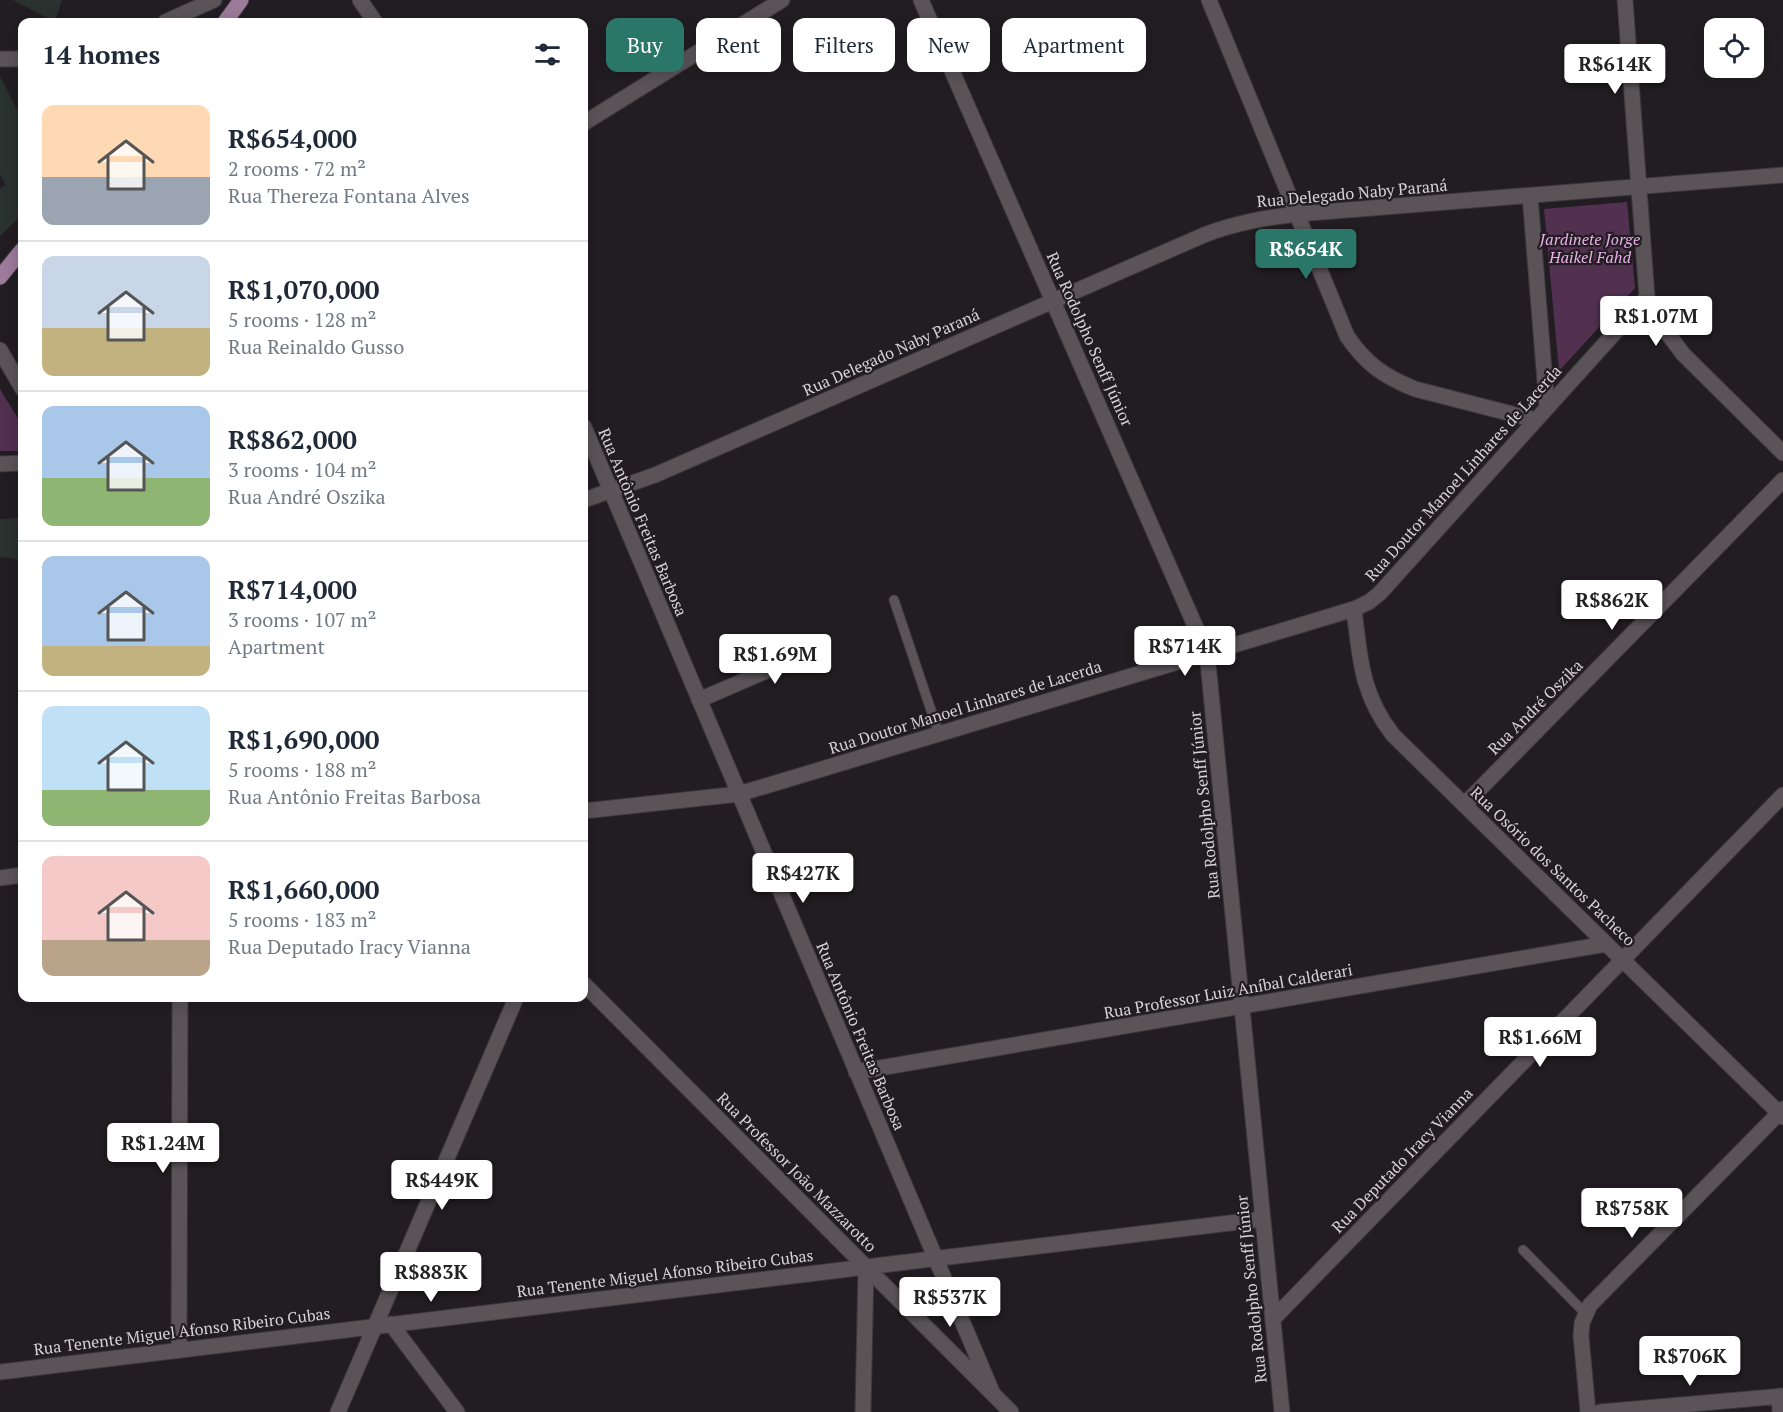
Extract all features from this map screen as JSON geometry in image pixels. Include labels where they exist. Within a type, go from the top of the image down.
[{"type":"main road","points":[[228,18],[241,0]]},
{"type":"main road","points":[[0,277],[18,255]]},
{"type":"street","points":[[174,18],[214,0]]},
{"type":"street","points":[[360,0],[372,18]]},
{"type":"street","points":[[588,121],[782,0]]},
{"type":"street","name":"Rua Rodolpho Senff Júnior","points":[[921,0],[1207,653],[1282,1412]]},
{"type":"street","points":[[1209,0],[1347,336],[1359,354],[1374,368],[1415,389],[1536,420]]},
{"type":"street","points":[[1625,0],[1647,297],[1659,322],[1683,354],[1783,453]]},
{"type":"street","points":[[0,59],[18,59]]},
{"type":"street","name":"Rua Delegado Naby Paraná","points":[[588,499],[655,475],[1223,228],[1265,218],[1297,214],[1783,175]]},
{"type":"street","points":[[1530,196],[1547,407]]},
{"type":"street","name":"Rua Doutor Manoel Linhares de Lacerda","points":[[588,811],[739,794],[1354,609],[1369,602],[1380,593],[1647,297]]},
{"type":"street","points":[[0,350],[18,381]]},
{"type":"street","name":"Rua Antônio Freitas Barbosa","points":[[588,436],[993,1394]]},
{"type":"street","points":[[0,464],[18,463]]},
{"type":"street","name":"Rua André Oszika","points":[[1464,805],[1783,480]]},
{"type":"street","name":"Rua Osório dos Santos Pacheco","points":[[1354,609],[1362,670],[1373,706],[1393,735],[1782,1113]]},
{"type":"street","points":[[699,700],[810,652]]},
{"type":"street","name":"Rua Deputado Iracy Vianna","points":[[1273,1319],[1783,795]]},
{"type":"street","points":[[0,878],[18,876]]},
{"type":"street","name":"Rua Professor Luiz Aníbal Calderari","points":[[856,1072],[1606,944]]},
{"type":"street","name":"Rua Professor João Mazzarotto","points":[[588,988],[1011,1412]]},
{"type":"street","points":[[179,1350],[180,1002]]},
{"type":"street","points":[[338,1412],[514,1002]]},
{"type":"street","points":[[1588,1412],[1581,1336],[1586,1312],[1598,1297],[1782,1113]]},
{"type":"street","name":"Rua Tenente Miguel Afonso Ribeiro Cubas","points":[[0,1372],[1263,1219]]},
{"type":"street","points":[[863,1412],[866,1267]]},
{"type":"street","points":[[391,1324],[457,1412]]},
{"type":"street","points":[[1600,1412],[1781,1396],[1780,1412]]},
{"type":"lane","points":[[894,600],[939,734]]},
{"type":"lane","points":[[1523,1250],[1586,1312]]},
{"type":"green space","name":"Jardinete Jorge Haikel Fahd","points":[[1627,202],[1635,288],[1559,371],[1544,209]]},
{"type":"green space","points":[[0,389],[18,418],[18,451],[0,451]]},
{"type":"building","points":[[13,0],[62,0],[56,18],[47,18]]},
{"type":"building","points":[[0,76],[18,112],[18,219],[0,236],[0,188],[6,185],[0,174]]},
{"type":"building","points":[[18,518],[18,559],[0,557],[0,519]]}]
